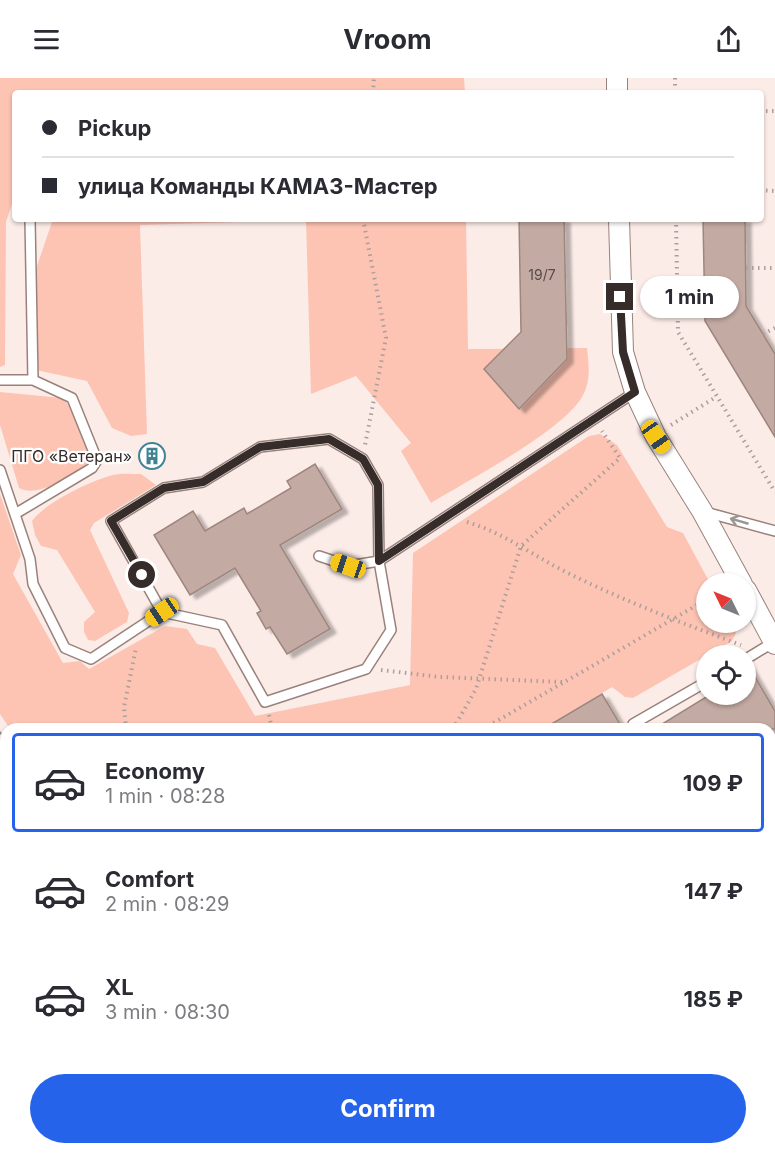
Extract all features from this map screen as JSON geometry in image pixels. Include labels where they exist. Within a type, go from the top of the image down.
[{"type":"street","points":[[619,222],[623,352],[635,392],[656,437],[702,511],[736,573]]},
{"type":"street","points":[[756,612],[771,645]]},
{"type":"lane","points":[[30,222],[33,380]]},
{"type":"lane","points":[[0,381],[33,380],[72,398],[97,460],[92,468],[15,514]]},
{"type":"lane","points":[[320,556],[348,566],[379,561],[635,392]]},
{"type":"lane","points":[[0,470],[30,559],[33,584],[65,648],[91,659],[162,612],[222,625],[265,702],[366,669],[391,630],[379,561],[378,485],[363,459],[329,439],[260,447],[203,482],[164,488],[111,521],[162,612]]},
{"type":"lane","points":[[702,511],[775,531]]},
{"type":"lane","points":[[756,653],[771,645]]},
{"type":"lane","points":[[635,723],[696,688]]},
{"type":"path","points":[[363,459],[386,338],[364,222]]},
{"type":"path","points":[[676,222],[678,332],[775,492]]},
{"type":"path","points":[[746,268],[775,268]]},
{"type":"path","points":[[764,334],[775,328]]},
{"type":"path","points":[[668,427],[716,397]]},
{"type":"path","points":[[456,723],[480,678],[521,546],[620,458],[593,419]]},
{"type":"path","points":[[447,515],[492,529],[571,575],[673,619],[771,645]]},
{"type":"path","points":[[493,723],[696,606]]},
{"type":"path","points":[[125,723],[124,707],[133,656],[143,625]]},
{"type":"path","points":[[366,669],[564,682]]},
{"type":"shaded area","points":[[0,78],[464,78],[465,90],[12,90],[12,204],[6,222],[5,365],[0,367]]},
{"type":"shaded area","points":[[52,222],[240,222],[140,225],[147,434],[131,436],[112,428],[87,381],[36,370],[37,266]]},
{"type":"shaded area","points":[[306,222],[466,222],[468,349],[587,348],[589,367],[587,385],[582,397],[571,411],[535,440],[431,503],[401,451],[411,443],[356,376],[311,394]]},
{"type":"shaded area","points":[[0,392],[62,398],[75,411],[91,459],[68,478],[47,488],[27,491],[19,488],[0,425]]},
{"type":"shaded area","points":[[600,434],[617,445],[667,527],[683,533],[705,573],[696,573],[696,633],[736,633],[732,641],[725,645],[696,645],[696,662],[633,698],[625,697],[612,687],[553,723],[6,723],[0,714],[0,494],[21,555],[13,574],[63,663],[80,661],[89,669],[165,626],[187,629],[197,644],[215,648],[255,716],[410,685],[413,553],[589,436]]},
{"type":"shaded area","points":[[116,474],[141,474],[156,485],[94,523],[90,530],[129,613],[127,622],[95,641],[88,640],[84,632],[84,622],[95,612],[57,550],[41,546],[35,535],[32,521],[47,507],[93,482]]},
{"type":"building","points":[[519,222],[564,222],[567,359],[519,409],[484,369],[521,332]]},
{"type":"building","points":[[703,222],[745,222],[746,306],[775,354],[775,437],[705,321]]},
{"type":"building","points":[[315,464],[342,509],[280,545],[330,629],[287,654],[270,627],[266,629],[257,613],[261,611],[235,568],[190,595],[154,535],[193,511],[205,531],[244,508],[247,514],[291,488],[287,481]]},
{"type":"building","points":[[756,679],[775,711],[775,723],[664,723],[696,703],[756,705]]},
{"type":"building","points":[[602,694],[619,723],[553,723]]},
{"type":"place","name":"ПГО «Ветеран»","points":[[152,456]]},
{"type":"route","points":[[142,575],[111,521],[164,488],[203,482],[260,447],[329,439],[363,459],[378,485],[379,561],[635,392],[623,352],[620,297]]}]
